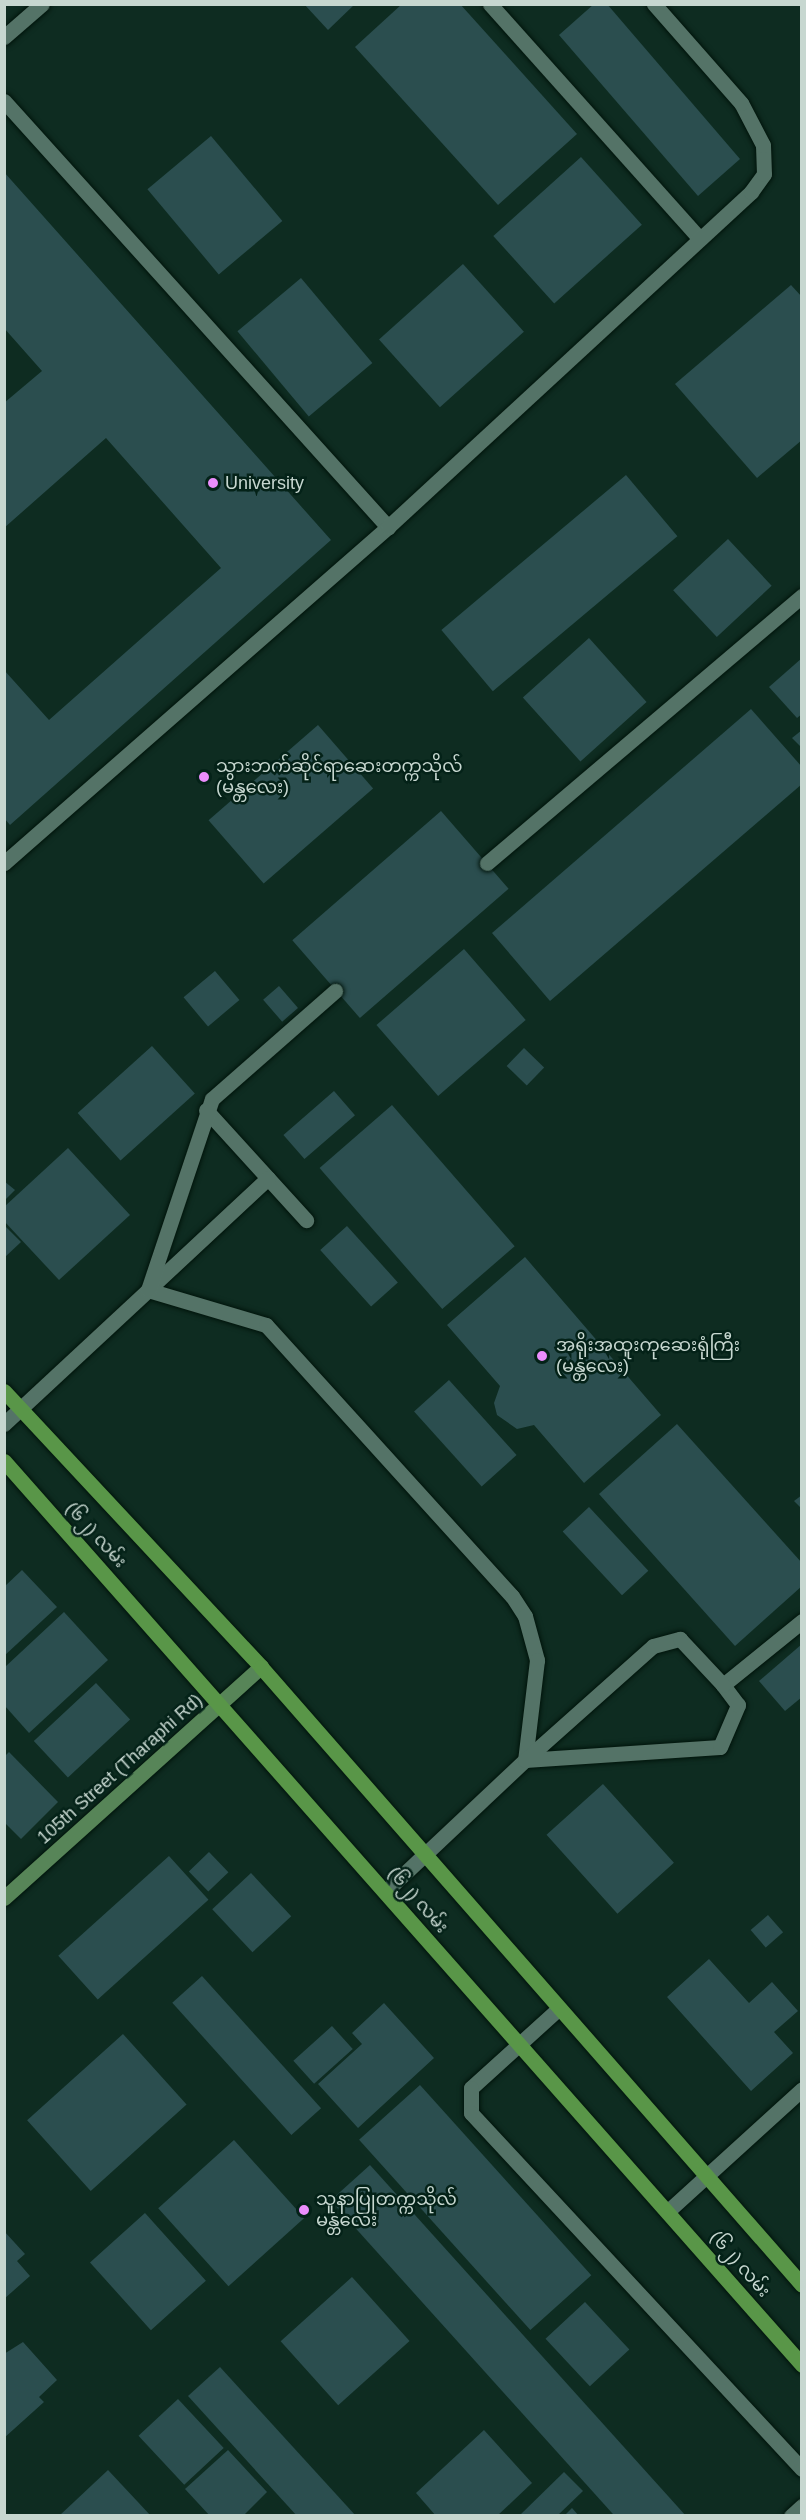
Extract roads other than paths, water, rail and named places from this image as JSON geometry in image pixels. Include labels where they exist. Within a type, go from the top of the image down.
[{"type":"main road","name":"(၆၂) လမ်း","points":[[4,1391],[261,1667],[423,1851],[557,2010],[801,2285]]},
{"type":"main road","name":"(၆၂) လမ်း","points":[[4,1461],[519,2047],[668,2211],[801,2365]]},
{"type":"street","name":"105th Street (Tharaphi Rd)","points":[[4,1898],[261,1667]]},
{"type":"lane","points":[[490,4],[699,238]]},
{"type":"lane","points":[[4,863],[388,527],[699,238],[764,174],[763,145],[741,102],[654,4]]},
{"type":"lane","points":[[4,37],[37,5]]},
{"type":"lane","points":[[4,101],[388,527]]},
{"type":"lane","points":[[487,863],[801,596]]},
{"type":"lane","points":[[148,1290],[206,1110],[223,1085],[335,991]]},
{"type":"lane","points":[[206,1110],[306,1220]]},
{"type":"lane","points":[[4,1424],[268,1178]]},
{"type":"lane","points":[[148,1290],[266,1325],[512,1596],[525,1617],[537,1660],[525,1760]]},
{"type":"lane","points":[[723,1685],[801,1621]]},
{"type":"lane","points":[[385,1892],[423,1851],[525,1760],[653,1646],[680,1639],[723,1685],[738,1705],[720,1747],[525,1760]]},
{"type":"lane","points":[[557,2010],[519,2047],[471,2088],[471,2113],[801,2469]]},
{"type":"lane","points":[[668,2211],[801,2089]]},
{"type":"lane","points":[[791,2516],[801,2506]]},
{"type":"place","name":"University","points":[[213,483]]},
{"type":"place","name":"သွားဘက်ဆိုင်ရာဆေးတက္ကသိုလ် (မန္တလေး)","points":[[204,777]]},
{"type":"place","name":"အရိုးအထူးကုဆေးရုံကြီး (မန္တလေး)","points":[[542,1356]]},
{"type":"place","name":"သူနာပြုတက္ကသိုလ် မန္တလေး","points":[[304,2210]]}]
